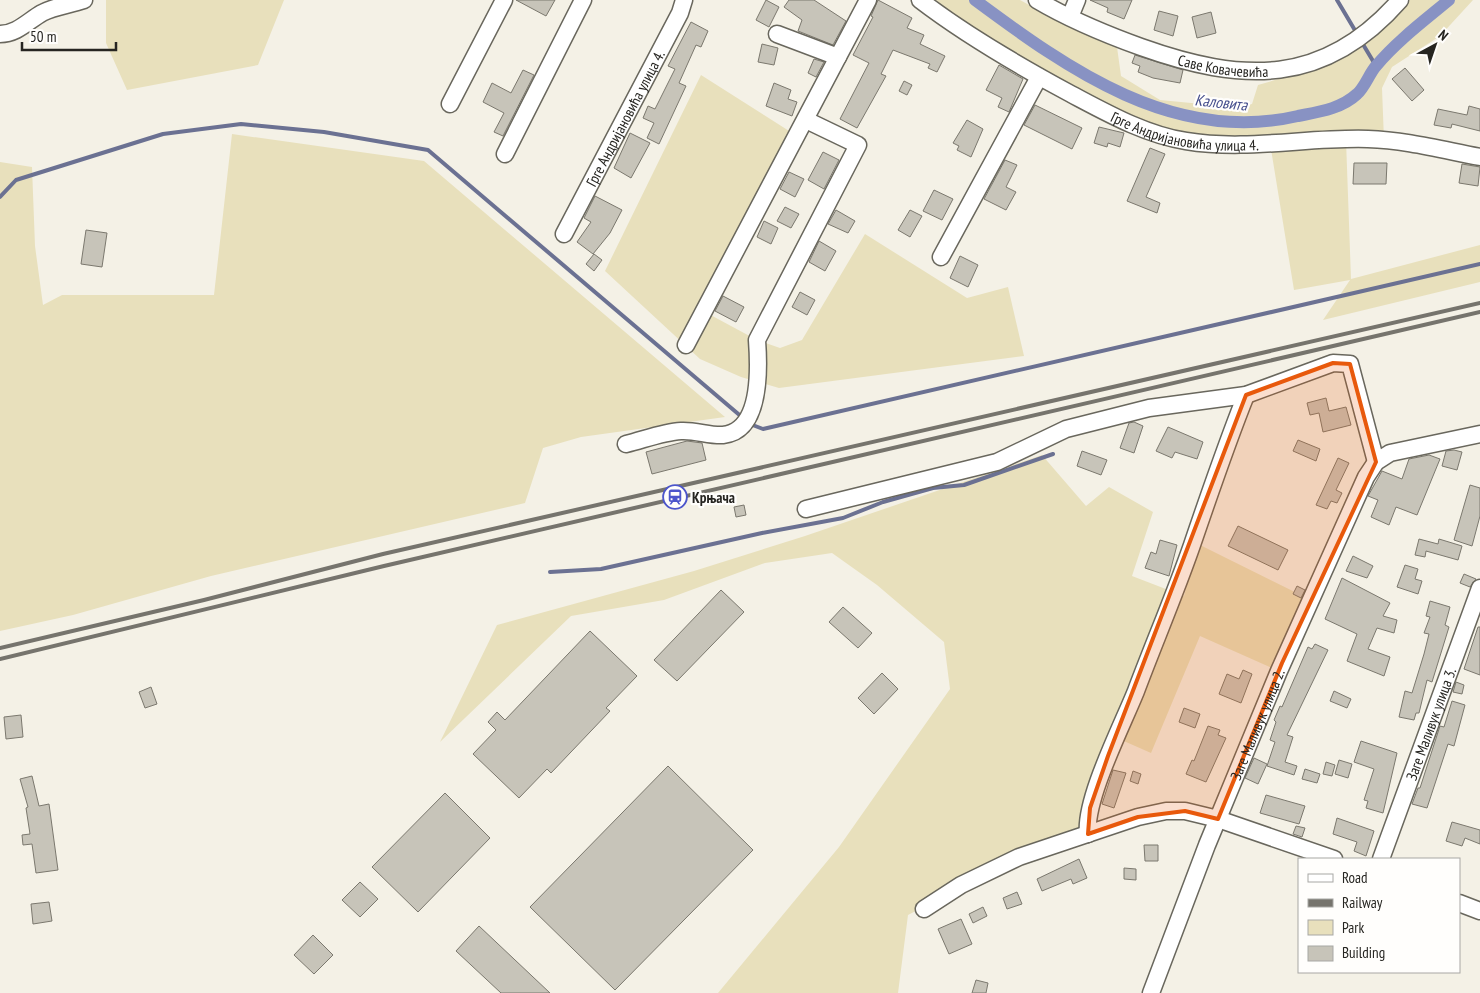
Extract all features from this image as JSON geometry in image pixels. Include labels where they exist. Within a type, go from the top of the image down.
[{"type":"street","points":[[0,34],[7,34],[15,30],[50,9],[84,0]]},
{"type":"street","points":[[450,104],[504,0]]},
{"type":"street","points":[[505,154],[583,0]]},
{"type":"street","name":"Грге Андријановића улица 4.","points":[[564,234],[680,14],[684,0]]},
{"type":"street","points":[[686,345],[868,0]]},
{"type":"street","name":"Грге Андријановића улица 4.","points":[[920,0],[963,30],[1039,77],[1131,123],[1184,141],[1206,144],[1246,144],[1368,139],[1399,142],[1480,157]]},
{"type":"street","name":"Саве Ковачевића","points":[[1037,0],[1070,17],[1171,58],[1234,71],[1257,72],[1295,67],[1334,54],[1377,26],[1400,0]]},
{"type":"street","points":[[1070,17],[1077,0]]},
{"type":"street","points":[[776,34],[838,57]]},
{"type":"street","points":[[941,257],[1039,77]]},
{"type":"street","points":[[626,444],[681,431],[723,435],[734,432],[741,426],[750,412],[757,391],[759,367],[757,340],[858,145],[806,120]]},
{"type":"street","points":[[806,509],[997,462],[1066,428],[1149,408],[1246,395],[1333,363],[1350,364],[1376,462],[1390,453],[1404,448],[1480,434]]},
{"type":"street","points":[[1088,834],[1087,824],[1099,782],[1191,546],[1203,508],[1246,395]]},
{"type":"street","name":"Заге Маливук улица 2.","points":[[1151,993],[1218,819],[1282,663],[1366,477],[1376,462]]},
{"type":"street","name":"Заге Маливук улица 3.","points":[[1381,858],[1480,588]]},
{"type":"street","points":[[924,909],[961,884],[1018,856],[1138,817],[1166,811],[1185,811],[1218,819],[1331,858]]},
{"type":"street","points":[[1460,903],[1480,911]]},
{"type":"highlighted area","points":[[1333,363],[1350,364],[1376,462],[1282,663],[1218,819],[1185,811],[1138,817],[1088,834],[1090,808],[1108,756],[1246,395]]},
{"type":"green space","points":[[106,0],[284,0],[258,65],[127,90],[106,43]]},
{"type":"green space","points":[[920,0],[1020,0],[1068,26],[1117,47],[1121,76],[1160,100],[1233,107],[1252,104],[1258,85],[1323,64],[1360,46],[1394,19],[1410,0],[1473,0],[1440,36],[1392,67],[1382,88],[1384,140],[1346,140],[1351,279],[1480,245],[1480,282],[1323,320],[1350,280],[1294,290],[1270,143],[1206,144],[1098,108]]},
{"type":"green space","points":[[701,75],[797,136],[705,312],[757,340],[780,348],[802,340],[865,234],[967,298],[1008,287],[1024,356],[779,388],[741,377],[700,359],[605,271]]},
{"type":"green space","points":[[232,134],[424,161],[725,417],[581,437],[543,448],[525,503],[211,576],[73,615],[0,631],[0,162],[32,167],[35,246],[43,305],[62,295],[214,295]]},
{"type":"green space","points":[[1042,455],[1086,506],[1109,487],[1153,512],[1132,576],[1184,596],[1198,544],[1311,600],[1279,671],[1200,636],[1151,753],[1117,738],[1088,834],[1019,857],[908,915],[898,993],[718,993],[839,847],[950,689],[944,642],[877,585],[832,553],[765,563],[664,600],[571,616],[440,742],[497,625],[694,571],[805,536]]},
{"type":"building","points":[[516,0],[555,0],[546,16]]},
{"type":"building","points":[[766,0],[779,7],[769,27],[756,20]]},
{"type":"building","points":[[789,0],[814,0],[846,21],[833,45],[798,31],[802,20],[784,7]]},
{"type":"building","points":[[878,0],[912,18],[907,28],[924,35],[920,44],[945,56],[937,72],[928,68],[930,64],[893,50],[881,74],[886,76],[857,128],[840,119],[869,63],[853,55],[873,17],[871,16]]},
{"type":"building","points":[[1090,0],[1132,0],[1124,19],[1107,12],[1108,8]]},
{"type":"building","points":[[1159,11],[1178,16],[1173,36],[1154,30]]},
{"type":"building","points":[[1211,12],[1216,33],[1197,38],[1192,17]]},
{"type":"building","points":[[691,22],[708,31],[701,47],[696,45],[679,83],[686,86],[659,144],[647,138],[654,123],[643,118],[648,106],[655,109],[675,69],[668,66]]},
{"type":"building","points":[[762,44],[778,48],[774,65],[758,62]]},
{"type":"building","points":[[1135,55],[1183,70],[1180,83],[1153,78],[1138,72],[1140,66],[1132,63]]},
{"type":"building","points":[[814,59],[824,62],[816,77],[808,73]]},
{"type":"building","points":[[999,65],[1023,79],[1009,112],[998,107],[1002,98],[986,90]]},
{"type":"building","points":[[1405,68],[1424,90],[1412,101],[1392,79]]},
{"type":"building","points":[[523,70],[534,75],[503,136],[494,132],[504,113],[483,102],[492,83],[511,93]]},
{"type":"building","points":[[904,81],[912,85],[907,95],[899,91]]},
{"type":"building","points":[[774,83],[791,90],[788,99],[797,102],[792,116],[766,106]]},
{"type":"building","points":[[1035,105],[1082,128],[1072,149],[1024,125]]},
{"type":"building","points":[[1469,106],[1480,109],[1480,131],[1452,124],[1451,128],[1434,125],[1438,109],[1467,115]]},
{"type":"building","points":[[967,120],[983,129],[971,157],[957,150],[959,146],[953,143]]},
{"type":"building","points":[[1099,127],[1124,133],[1120,147],[1108,143],[1107,147],[1094,143]]},
{"type":"building","points":[[630,133],[650,143],[631,178],[614,168]]},
{"type":"building","points":[[1150,148],[1165,154],[1146,197],[1160,203],[1157,213],[1127,201]]},
{"type":"building","points":[[823,152],[839,160],[824,189],[808,180]]},
{"type":"building","points":[[1005,160],[1017,165],[1006,187],[1016,192],[1006,210],[984,199]]},
{"type":"building","points":[[1354,163],[1387,163],[1386,184],[1353,184]]},
{"type":"building","points":[[1462,164],[1480,167],[1478,186],[1459,183]]},
{"type":"building","points":[[789,172],[804,179],[795,197],[780,189]]},
{"type":"building","points":[[934,190],[953,199],[942,220],[923,211]]},
{"type":"building","points":[[595,196],[622,210],[610,233],[593,254],[577,242],[591,222],[584,218]]},
{"type":"building","points":[[785,207],[799,214],[791,228],[777,221]]},
{"type":"building","points":[[836,210],[855,221],[848,233],[828,224]]},
{"type":"building","points":[[910,210],[922,216],[910,237],[898,230]]},
{"type":"building","points":[[764,221],[778,228],[771,244],[757,237]]},
{"type":"building","points":[[86,230],[107,233],[102,267],[81,264]]},
{"type":"building","points":[[819,241],[836,251],[825,271],[809,262]]},
{"type":"building","points":[[594,254],[602,260],[594,271],[586,264]]},
{"type":"building","points":[[960,256],[978,265],[968,287],[950,278]]},
{"type":"building","points":[[800,292],[815,300],[807,315],[792,307]]},
{"type":"building","points":[[723,296],[744,307],[736,322],[715,311]]},
{"type":"building","points":[[1326,398],[1329,411],[1346,407],[1351,425],[1323,432],[1319,413],[1310,415],[1307,403]]},
{"type":"building","points":[[1134,422],[1143,426],[1134,453],[1120,448],[1129,423]]},
{"type":"building","points":[[1168,427],[1203,442],[1197,459],[1175,452],[1172,458],[1156,451]]},
{"type":"building","points":[[1298,440],[1320,449],[1316,461],[1293,451]]},
{"type":"building","points":[[687,441],[702,443],[706,460],[652,474],[646,452]]},
{"type":"building","points":[[1082,451],[1107,460],[1101,475],[1077,466]]},
{"type":"building","points":[[1446,451],[1462,452],[1457,470],[1442,466]]},
{"type":"building","points":[[1429,455],[1440,459],[1417,515],[1396,507],[1389,525],[1371,517],[1378,500],[1368,496],[1382,471],[1402,479],[1409,459]]},
{"type":"building","points":[[1338,458],[1349,463],[1336,490],[1342,493],[1337,503],[1331,501],[1327,509],[1316,505]]},
{"type":"building","points":[[1470,485],[1480,488],[1480,516],[1472,546],[1454,540]]},
{"type":"building","points":[[744,505],[746,515],[736,517],[734,507]]},
{"type":"building","points":[[1238,526],[1288,550],[1278,570],[1228,546]]},
{"type":"building","points":[[1419,539],[1438,544],[1439,539],[1462,546],[1458,560],[1426,551],[1425,557],[1415,555]]},
{"type":"building","points":[[1160,540],[1177,545],[1169,576],[1145,568],[1151,552],[1156,554]]},
{"type":"building","points":[[1353,556],[1373,566],[1367,578],[1346,571]]},
{"type":"building","points":[[1405,565],[1418,569],[1415,579],[1422,581],[1418,594],[1397,587]]},
{"type":"building","points":[[1464,574],[1476,579],[1470,587],[1460,583]]},
{"type":"building","points":[[1342,578],[1390,603],[1383,616],[1397,620],[1394,633],[1377,628],[1368,649],[1390,657],[1384,676],[1347,661],[1357,634],[1325,619]]},
{"type":"building","points":[[1297,586],[1305,590],[1301,598],[1293,594]]},
{"type":"building","points":[[721,590],[744,612],[677,681],[654,660]]},
{"type":"building","points":[[1430,601],[1450,607],[1445,625],[1449,627],[1432,682],[1427,680],[1419,713],[1416,713],[1414,720],[1399,717],[1405,691],[1412,693],[1424,654],[1429,634],[1424,633],[1430,617],[1426,616]]},
{"type":"building","points":[[843,607],[872,633],[858,648],[829,622]]},
{"type":"building","points":[[1478,627],[1480,627],[1480,675],[1464,669]]},
{"type":"building","points":[[590,631],[637,676],[606,708],[610,711],[551,773],[547,769],[519,798],[473,754],[496,730],[488,722],[497,712],[505,720]]},
{"type":"building","points":[[1315,644],[1328,650],[1287,735],[1293,737],[1285,762],[1297,766],[1294,775],[1267,766],[1275,742],[1270,740],[1276,722],[1274,720],[1280,706],[1282,707],[1308,647],[1312,649]]},
{"type":"building","points":[[1243,670],[1252,674],[1241,703],[1219,694],[1227,674],[1239,679]]},
{"type":"building","points":[[882,673],[898,689],[874,714],[858,698]]},
{"type":"building","points":[[1456,682],[1464,685],[1462,694],[1453,692]]},
{"type":"building","points":[[151,687],[157,704],[145,708],[139,692]]},
{"type":"building","points":[[1334,691],[1351,699],[1347,708],[1330,701]]},
{"type":"building","points":[[1452,701],[1465,705],[1454,746],[1448,744],[1427,808],[1412,804],[1418,788],[1420,788],[1440,726],[1444,727]]},
{"type":"building","points":[[1184,708],[1200,714],[1195,728],[1179,722]]},
{"type":"building","points":[[21,715],[23,737],[6,739],[4,717]]},
{"type":"building","points":[[1208,726],[1220,730],[1218,735],[1226,738],[1206,782],[1186,774],[1192,760],[1194,761]]},
{"type":"building","points":[[1361,741],[1397,753],[1383,813],[1366,808],[1368,801],[1364,800],[1374,769],[1354,762]]},
{"type":"building","points":[[1254,758],[1267,764],[1258,784],[1245,778]]},
{"type":"building","points":[[1339,760],[1352,764],[1348,778],[1335,774]]},
{"type":"building","points":[[1326,762],[1335,765],[1332,776],[1323,774]]},
{"type":"building","points":[[668,766],[753,850],[615,990],[530,907]]},
{"type":"building","points":[[1305,769],[1320,774],[1317,783],[1302,779]]},
{"type":"building","points":[[1113,770],[1126,773],[1114,808],[1102,804]]},
{"type":"building","points":[[1133,771],[1141,774],[1138,784],[1130,781]]},
{"type":"building","points":[[32,776],[39,806],[49,804],[58,870],[36,873],[32,844],[23,845],[22,835],[30,834],[26,808],[28,807],[20,779]]},
{"type":"building","points":[[445,793],[490,838],[418,912],[372,867]]},
{"type":"building","points":[[1266,795],[1305,806],[1299,824],[1260,813]]},
{"type":"building","points":[[1337,818],[1374,831],[1366,856],[1354,851],[1357,842],[1333,834]]},
{"type":"building","points":[[1452,822],[1480,830],[1480,844],[1465,838],[1462,846],[1446,841]]},
{"type":"building","points":[[1296,826],[1305,828],[1302,837],[1293,834]]},
{"type":"building","points":[[1144,845],[1158,845],[1158,861],[1145,861]]},
{"type":"building","points":[[1079,859],[1087,878],[1073,884],[1071,879],[1042,891],[1037,879]]},
{"type":"building","points":[[1124,868],[1136,869],[1136,880],[1124,879]]},
{"type":"building","points":[[360,882],[378,899],[360,917],[342,900]]},
{"type":"building","points":[[1017,892],[1022,904],[1007,909],[1003,898]]},
{"type":"building","points":[[49,902],[52,921],[33,924],[31,904]]},
{"type":"building","points":[[983,907],[987,916],[973,923],[969,914]]},
{"type":"building","points":[[961,919],[972,944],[949,954],[938,929]]},
{"type":"building","points":[[479,926],[550,993],[501,993],[456,951]]},
{"type":"building","points":[[313,935],[333,955],[314,974],[294,955]]},
{"type":"building","points":[[976,980],[988,983],[986,993],[972,993]]},
{"type":"waterway","name":"Каловита","points":[[975,0],[1047,51],[1085,75],[1125,95],[1166,110],[1208,120],[1252,122],[1321,111],[1351,99],[1360,91],[1384,57],[1411,31],[1449,0]]},
{"type":"waterway","points":[[1337,0],[1356,32]]},
{"type":"waterway","points":[[1361,41],[1376,66]]},
{"type":"waterway","points":[[0,197],[16,180],[163,134],[241,124],[324,132],[428,150],[743,418]]},
{"type":"waterway","points":[[750,424],[763,429],[1480,264]]},
{"type":"waterway","points":[[550,572],[601,569],[762,533],[843,518],[883,502],[933,488],[964,485],[1053,454]]},
{"type":"railway","points":[[0,648],[204,600],[383,554],[1480,303]]},
{"type":"railway","points":[[0,659],[384,566],[1480,312]]},
{"type":"place","name":"Крњача","points":[[675,497]]}]
